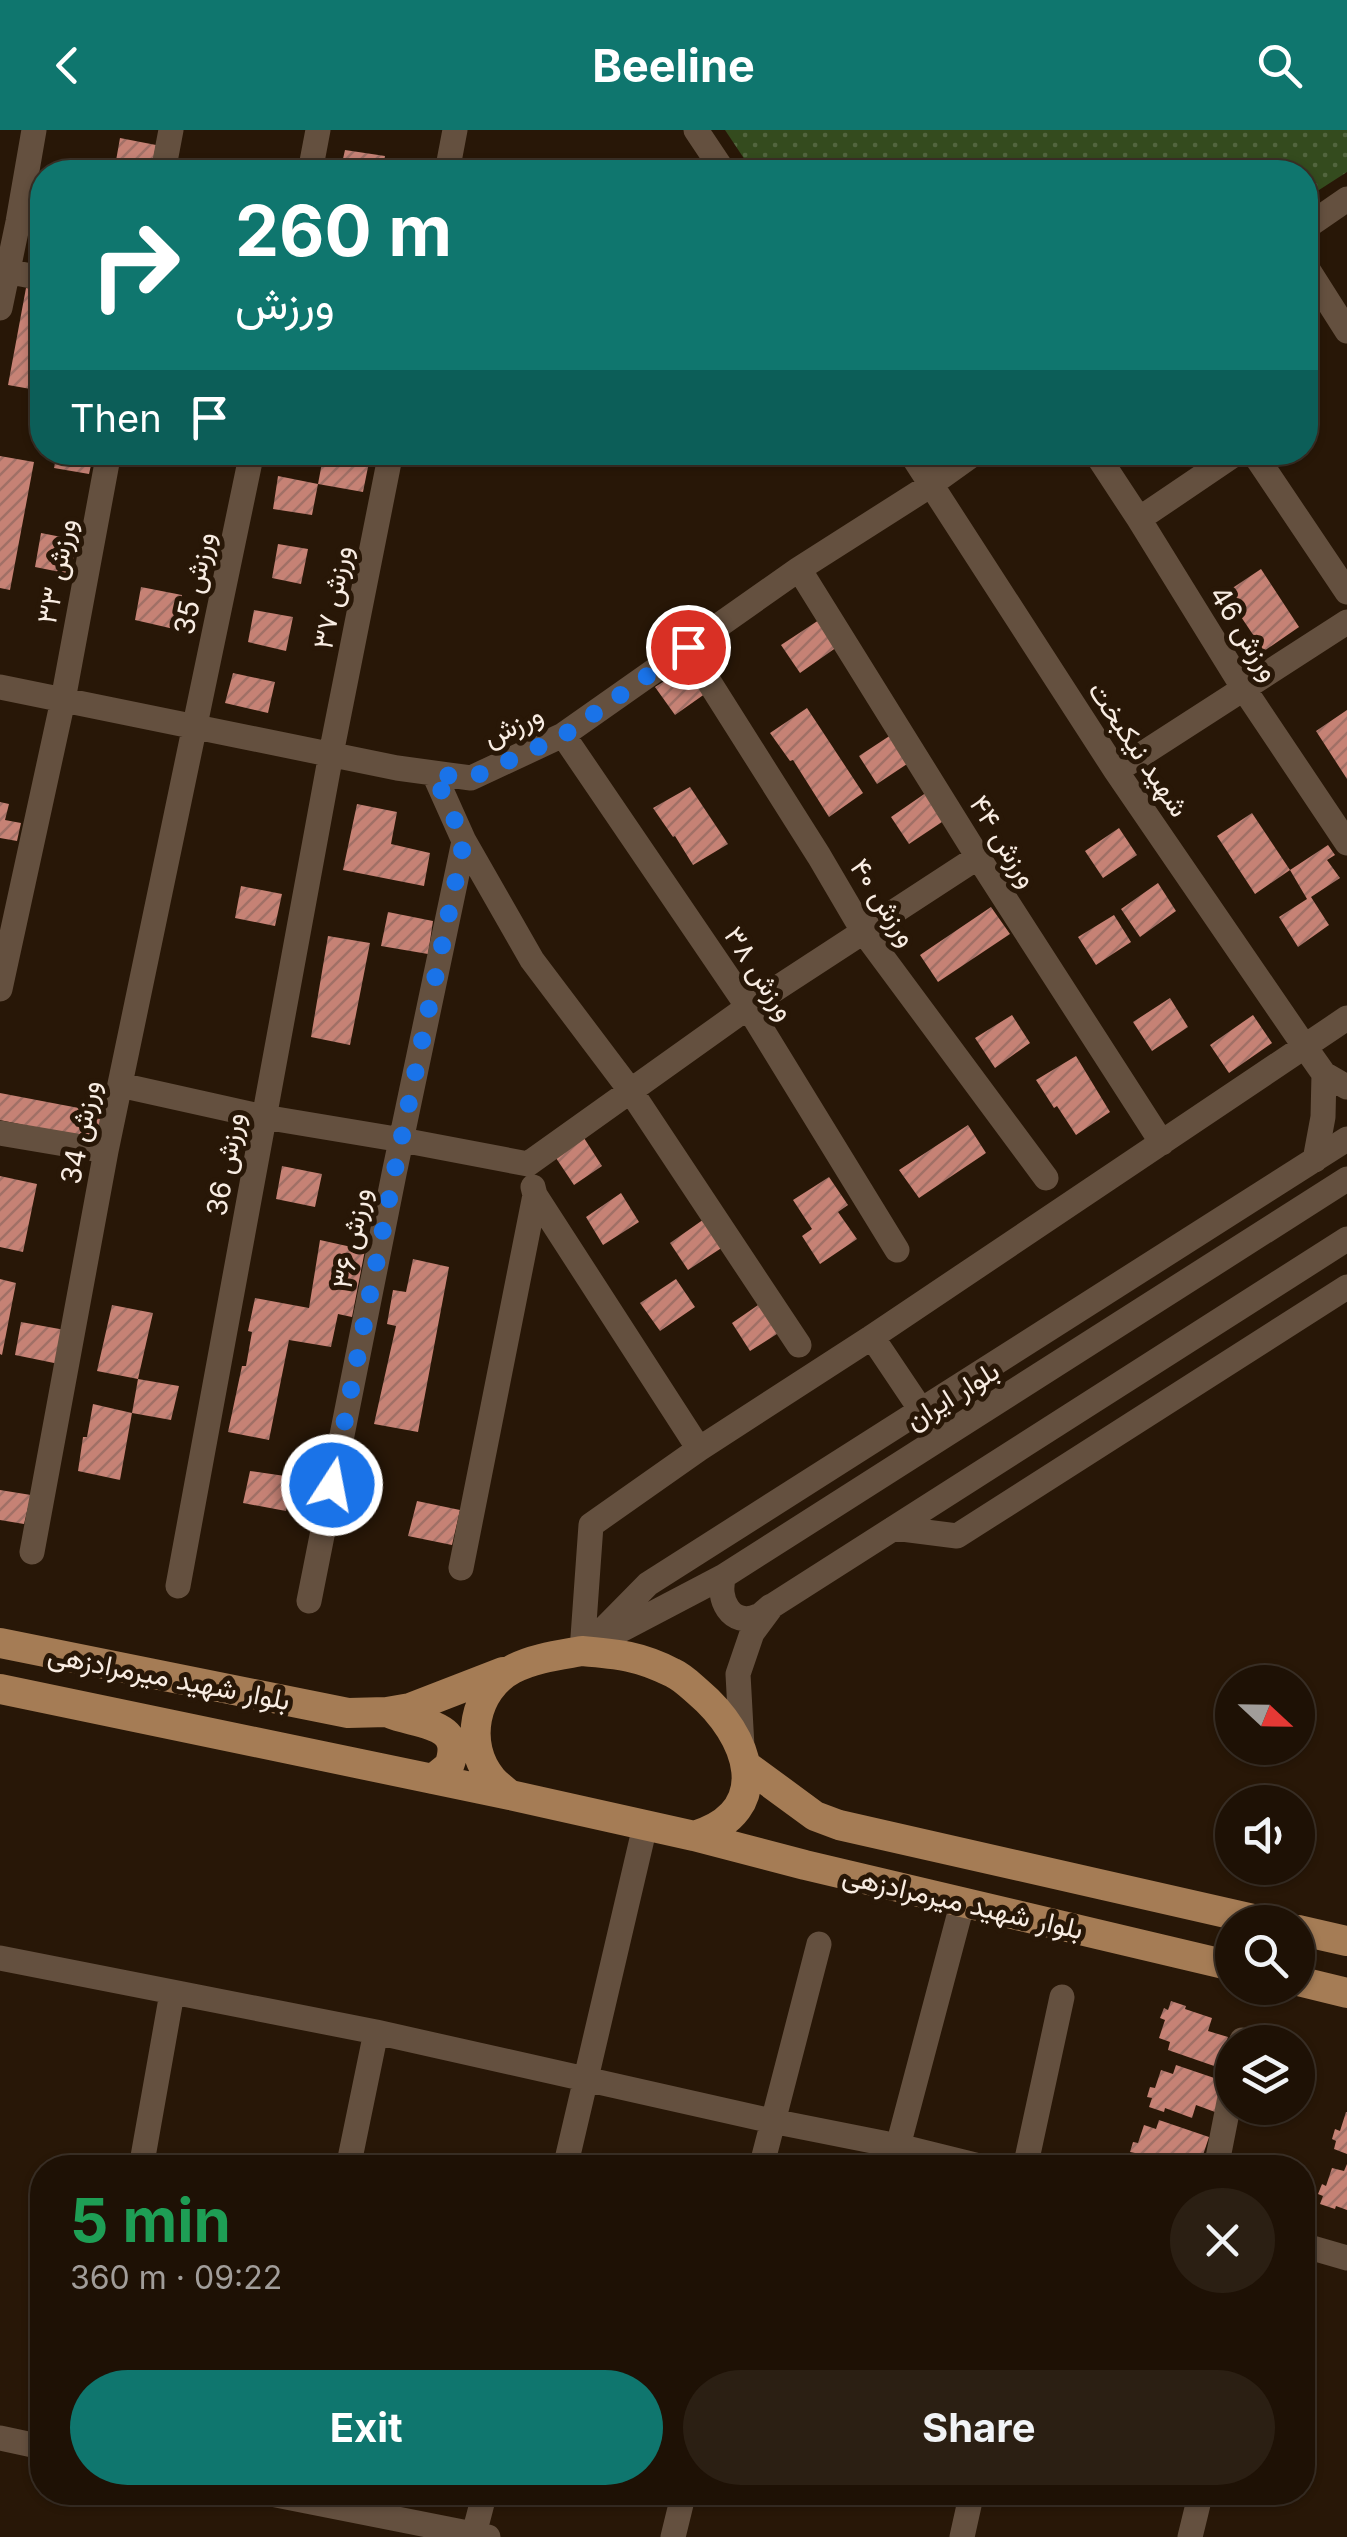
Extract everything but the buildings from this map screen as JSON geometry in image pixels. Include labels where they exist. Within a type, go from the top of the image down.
[{"type":"main road","name":"بلوار شهید میرمرادزهی","points":[[0,1644],[348,1713],[410,1708],[510,1670]]},
{"type":"main road","points":[[582,1651],[631,1655],[677,1674],[715,1706],[745,1756],[747,1786],[741,1804],[729,1820],[713,1831],[694,1836],[510,1795],[491,1778],[479,1756],[474,1732],[479,1707],[492,1686],[510,1670],[582,1651]]},
{"type":"main road","name":"بلوار شهید میرمرادزهی","points":[[0,1689],[510,1795]]},
{"type":"main road","points":[[386,1712],[434,1725],[449,1738],[453,1747],[449,1766],[433,1779]]},
{"type":"main road","name":"بلوار شهید میرمرادزهی","points":[[745,1756],[815,1816],[840,1825],[1215,1910]]},
{"type":"main road","name":"بلوار شهید میرمرادزهی","points":[[694,1836],[1215,1962]]},
{"type":"main road","points":[[1315,1934],[1347,1941]]},
{"type":"main road","points":[[1315,1985],[1347,1993]]},
{"type":"street","points":[[0,308],[4,270],[18,222],[34,130]]},
{"type":"street","points":[[165,160],[171,130]]},
{"type":"street","points":[[312,160],[318,130]]},
{"type":"street","points":[[449,160],[455,130]]},
{"type":"street","points":[[696,130],[716,160]]},
{"type":"street","points":[[1318,219],[1347,200]]},
{"type":"street","points":[[4,270],[30,275]]},
{"type":"street","points":[[1318,286],[1347,332]]},
{"type":"street","name":"ورزش ۳۳","points":[[0,989],[62,700],[107,465]]},
{"type":"street","name":"ورزش 35","points":[[194,726],[249,465]]},
{"type":"street","name":"ورزش ۳۷","points":[[332,754],[388,465]]},
{"type":"street","name":"شهید نیکبخت","points":[[919,465],[1116,771],[1305,1047],[1336,1080]]},
{"type":"street","name":"ورزش","points":[[0,688],[434,774],[471,778],[564,735],[799,569],[958,465]]},
{"type":"street","name":"ورزش 46","points":[[1104,465],[1244,689],[1347,843]]},
{"type":"street","points":[[1139,518],[1218,465]]},
{"type":"street","points":[[1262,465],[1347,592]]},
{"type":"street","name":"ورزش ۴۴","points":[[799,569],[1162,1142]]},
{"type":"street","points":[[1116,771],[1347,622]]},
{"type":"street","name":"ورزش ۴۰","points":[[688,647],[863,931],[1046,1178]]},
{"type":"street","name":"ورزش 34","points":[[32,1552],[106,1151],[194,726]]},
{"type":"street","name":"ورزش ۳۸","points":[[564,735],[748,1007],[897,1250]]},
{"type":"street","name":"ورزش 36","points":[[178,1586],[332,754]]},
{"type":"street","points":[[434,774],[464,841],[532,960],[630,1090],[799,1345]]},
{"type":"street","name":"ورزش ۳۶","points":[[309,1601],[464,841]]},
{"type":"street","points":[[120,1085],[264,1117],[528,1164],[748,1007],[978,856]]},
{"type":"street","points":[[582,1651],[591,1525],[699,1448],[872,1337],[1347,1018]]},
{"type":"street","points":[[1315,1160],[1323,1117],[1336,1080]]},
{"type":"street","points":[[0,1132],[106,1151]]},
{"type":"street","points":[[582,1651],[648,1584],[1347,1139]]},
{"type":"street","points":[[528,1164],[535,1195],[699,1448]]},
{"type":"street","name":"بلوار ایران","points":[[582,1651],[724,1576],[1347,1179]]},
{"type":"street","points":[[462,1568],[535,1195]]},
{"type":"street","points":[[724,1576],[720,1595],[730,1611],[747,1618],[757,1617],[1347,1239]]},
{"type":"street","points":[[894,1528],[957,1536],[1347,1287]]},
{"type":"street","points":[[872,1337],[921,1410]]},
{"type":"street","points":[[745,1756],[738,1674],[752,1633],[772,1606]]},
{"type":"street","points":[[568,2155],[646,1826]]},
{"type":"street","points":[[898,2146],[963,1902]]},
{"type":"street","points":[[764,2155],[819,1944]]},
{"type":"street","points":[[0,1958],[376,2032],[934,2155]]},
{"type":"street","points":[[143,2155],[172,1993]]},
{"type":"street","points":[[1028,2155],[1062,1998]]},
{"type":"street","points":[[351,2155],[376,2032]]},
{"type":"street","points":[[1219,2155],[1224,2125]]},
{"type":"street","points":[[1315,2249],[1347,2258]]},
{"type":"street","points":[[0,2438],[30,2444]]},
{"type":"street","points":[[330,2505],[481,2535],[483,2505]]},
{"type":"street","points":[[673,2537],[681,2505]]},
{"type":"street","points":[[962,2537],[969,2505]]},
{"type":"street","points":[[1190,2537],[1198,2505]]},
{"type":"green space","points":[[725,130],[1347,130],[1347,172],[1318,191],[1318,160],[745,160]]},
{"type":"route","points":[[332,1485],[464,841],[434,774],[471,778],[564,735],[688,647]]}]
